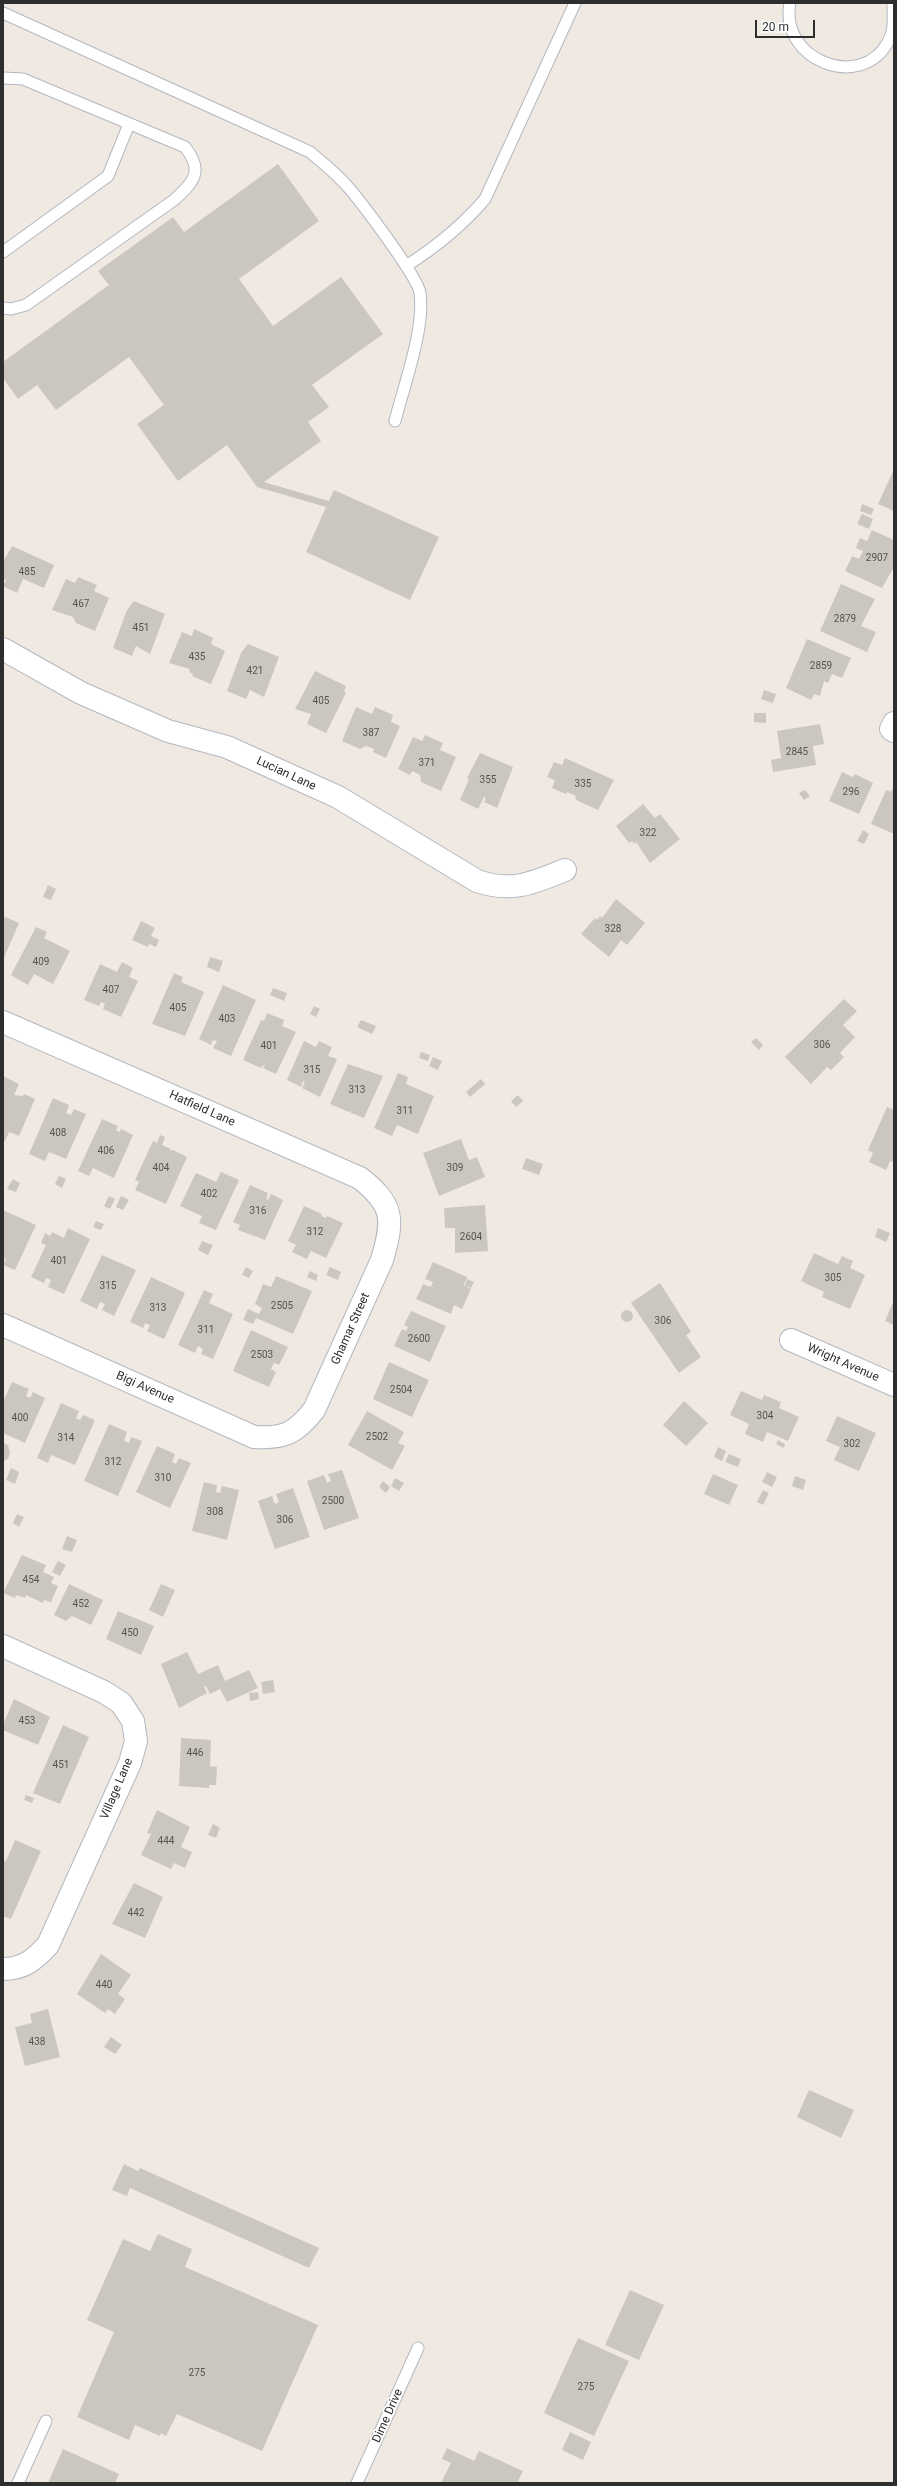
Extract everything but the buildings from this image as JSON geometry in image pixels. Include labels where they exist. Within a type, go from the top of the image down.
[{"type":"street","name":"Lucian Lane","points":[[3,649],[63,684],[168,731],[227,747],[338,797],[477,881],[491,886],[520,887],[566,870]]},
{"type":"street","name":"Hatfield Lane","points":[[3,1022],[360,1178],[377,1192],[389,1212]]},
{"type":"street","name":"Ghamar Street","points":[[289,1434],[304,1424],[314,1410],[379,1267],[389,1235],[389,1212]]},
{"type":"street","name":"Bigi Avenue","points":[[3,1325],[254,1437],[272,1438],[289,1434]]},
{"type":"street","name":"Wright Avenue","points":[[791,1340],[894,1385]]},
{"type":"street","name":"Village Lane","points":[[3,1646],[104,1692],[121,1703],[133,1721],[136,1741],[130,1763],[48,1945],[34,1960],[18,1969],[3,1969]]},
{"type":"lane","points":[[406,266],[436,247],[468,219],[485,199],[575,3]]},
{"type":"lane","points":[[790,3],[788,13],[790,29],[798,45],[813,58],[832,65],[852,67],[875,58],[888,42],[893,26],[893,3]]},
{"type":"lane","points":[[3,13],[310,152],[328,166],[348,187],[406,266],[420,291],[421,313],[394,421]]},
{"type":"lane","points":[[3,78],[23,79],[185,148],[194,158],[196,172],[191,185],[174,200],[26,305],[11,309],[3,308]]},
{"type":"lane","points":[[3,252],[108,176],[129,124]]},
{"type":"lane","name":"Dime Drive","points":[[357,2483],[418,2348]]},
{"type":"lane","points":[[18,2483],[46,2421]]}]
